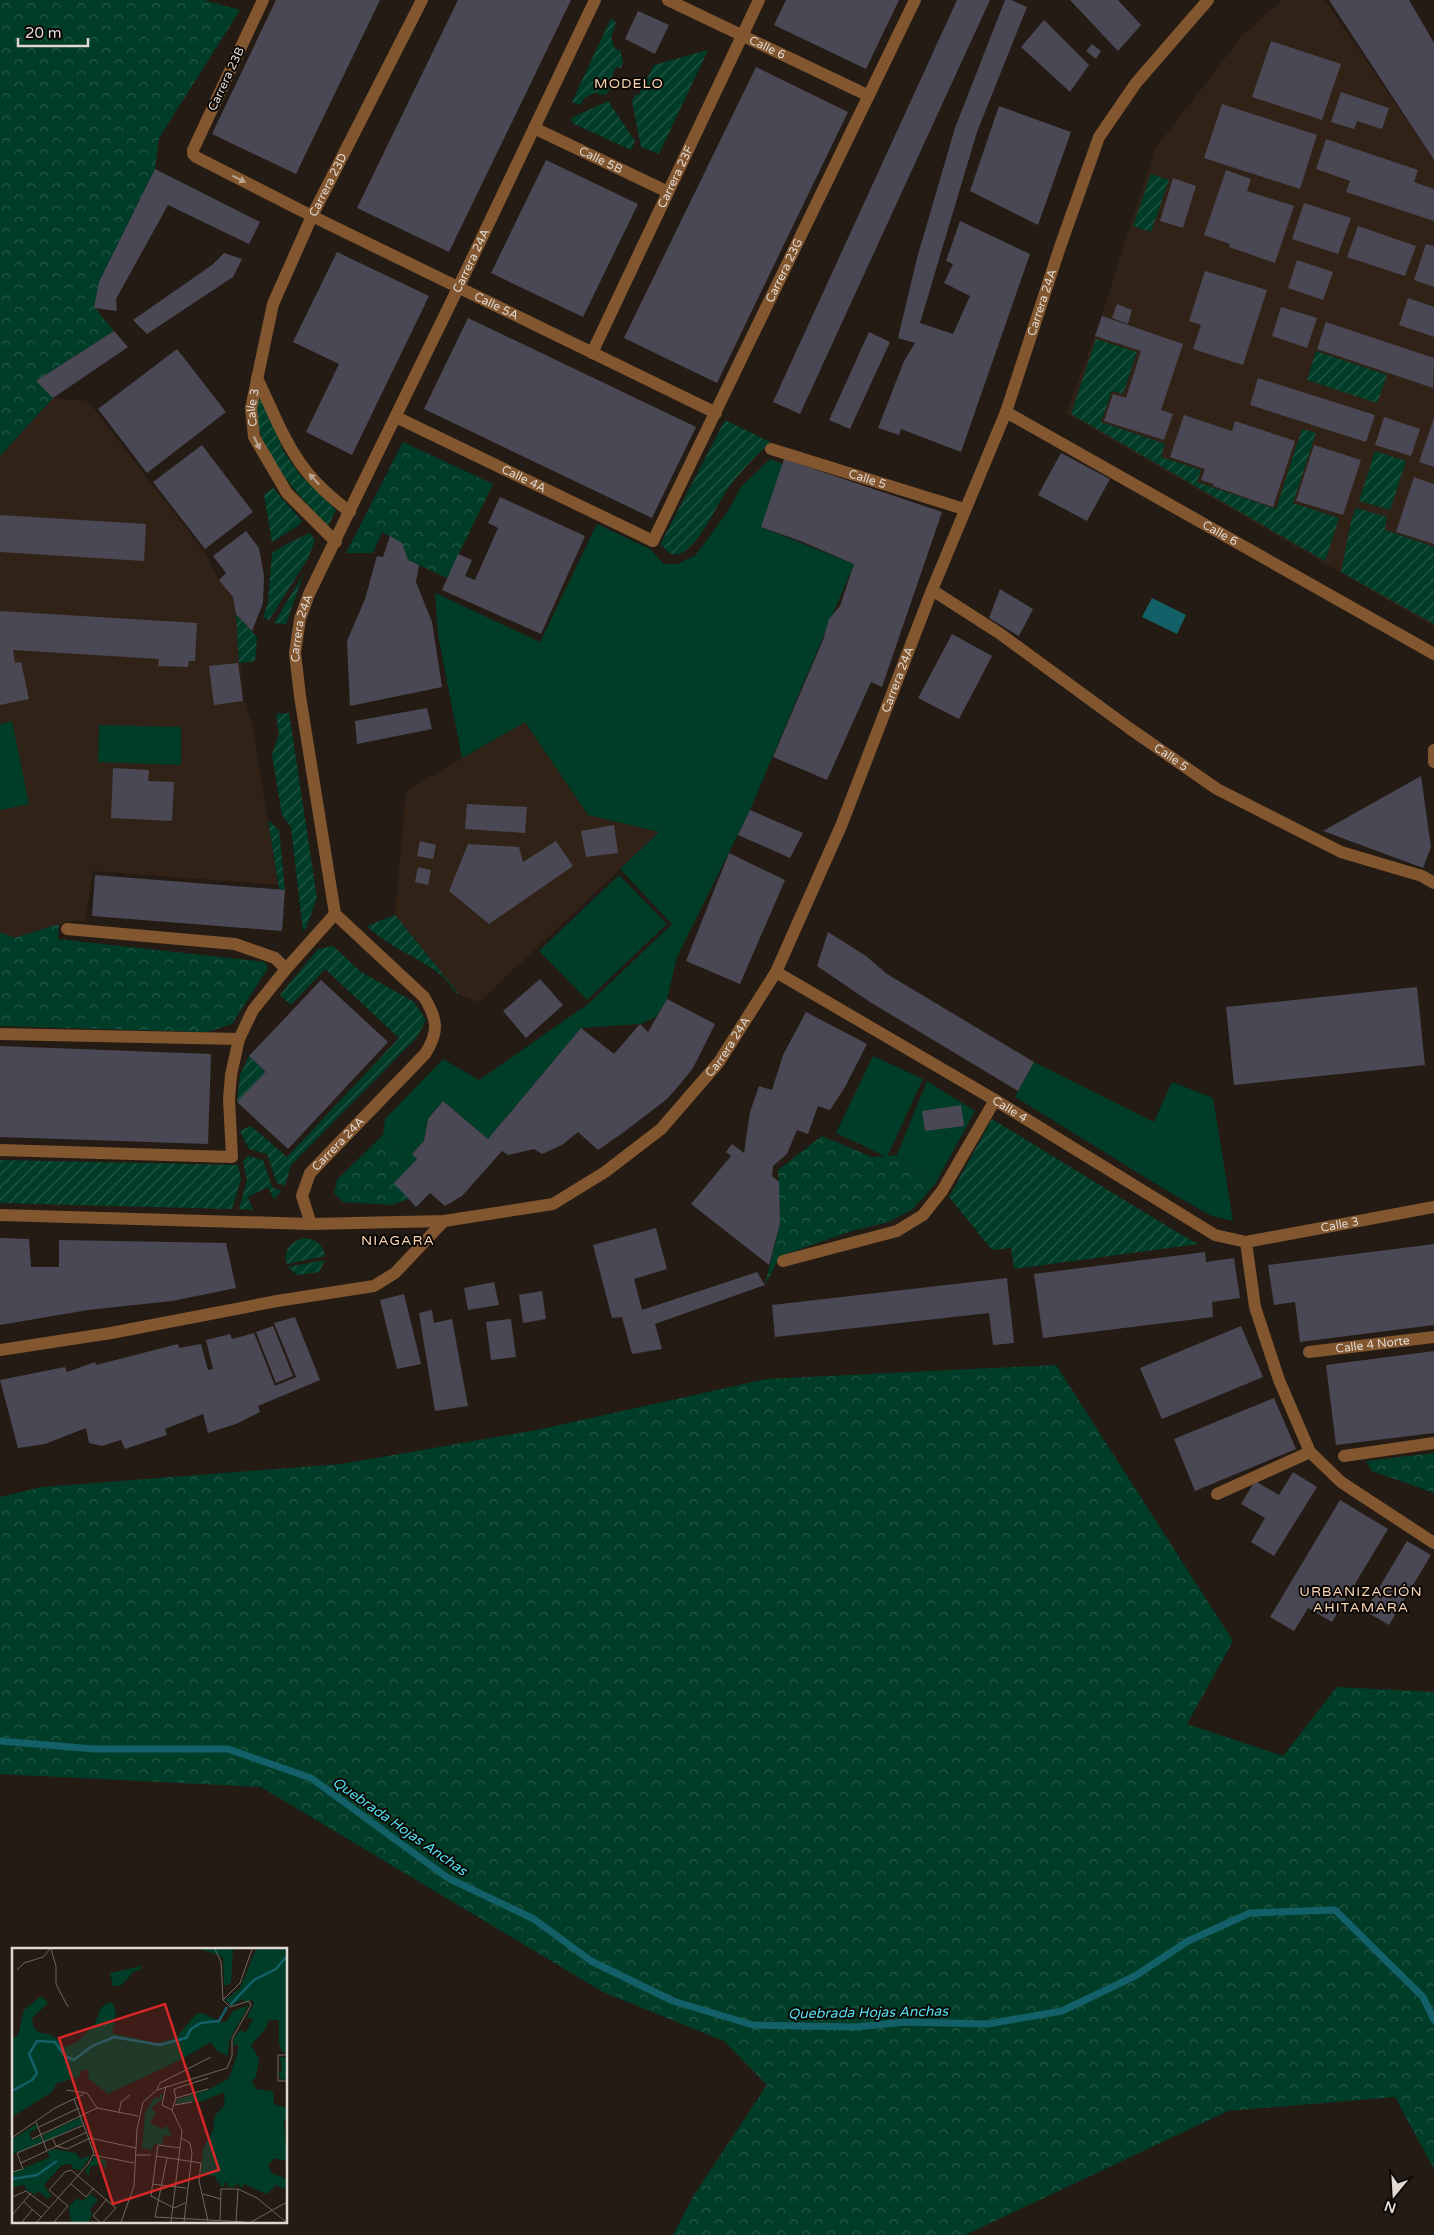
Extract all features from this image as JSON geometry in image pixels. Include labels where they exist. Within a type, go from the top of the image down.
[{"type":"street","name":"Carrera 23B","points":[[196,157],[193,154],[193,150],[263,0]]},
{"type":"street","name":"Carrera 23D","points":[[257,378],[273,304],[312,216],[422,0]]},
{"type":"street","name":"Carrera 24A","points":[[311,1224],[302,1196],[310,1173],[425,1054],[434,1040],[434,1014],[424,997],[335,914],[300,696],[295,653],[300,619],[309,594],[336,542],[595,0]]},
{"type":"street","name":"Calle 6","points":[[668,0],[867,95]]},
{"type":"street","name":"Carrera 23F","points":[[592,353],[759,0]]},
{"type":"street","name":"Carrera 23G","points":[[653,541],[867,95],[915,0]]},
{"type":"street","name":"Carrera 24A","points":[[0,1215],[311,1224],[444,1221],[553,1204],[605,1172],[661,1129],[719,1062],[776,972],[841,826],[964,509],[1006,412],[1060,247],[1099,137],[1136,83],[1208,0]]},
{"type":"street","name":"Calle 5B","points":[[534,128],[668,192]]},
{"type":"street","name":"Calle 5A","points":[[196,157],[458,288],[716,413]]},
{"type":"street","name":"Calle 3","points":[[257,378],[283,432],[306,470],[329,496],[350,512]]},
{"type":"street","name":"Calle 3","points":[[257,378],[251,408],[254,436],[286,493],[336,542]]},
{"type":"street","name":"Calle 6","points":[[1006,412],[1434,654]]},
{"type":"street","name":"Calle 4A","points":[[396,417],[653,541]]},
{"type":"street","name":"Calle 5","points":[[771,450],[964,509]]},
{"type":"street","name":"Calle 5","points":[[932,590],[999,633],[1129,728],[1217,789],[1341,852],[1422,876],[1434,883]]},
{"type":"street","points":[[1434,750],[1434,762]]},
{"type":"street","points":[[0,1150],[232,1157],[228,1099],[231,1074],[240,1039],[253,1010],[286,969],[335,914]]},
{"type":"street","points":[[67,929],[235,944],[275,958],[286,969]]},
{"type":"street","name":"Calle 4","points":[[776,972],[995,1100],[1215,1235],[1246,1242]]},
{"type":"street","points":[[0,1034],[240,1039]]},
{"type":"street","points":[[783,1261],[897,1231],[923,1215],[942,1191],[995,1100]]},
{"type":"street","name":"Calle 3","points":[[1246,1242],[1434,1207]]},
{"type":"street","points":[[0,1350],[111,1333],[277,1301],[374,1286],[395,1273],[444,1221]]},
{"type":"street","points":[[1246,1242],[1255,1308],[1279,1380],[1310,1452],[1341,1482],[1434,1542]]},
{"type":"street","name":"Calle 4 Norte","points":[[1310,1352],[1434,1337]]},
{"type":"street","points":[[1344,1456],[1434,1443]]},
{"type":"street","points":[[1216,1494],[1310,1452]]},
{"type":"shaded area","points":[[1282,0],[1325,0],[1434,160],[1434,627],[1066,413],[1095,336],[1155,149],[1241,37]]},
{"type":"shaded area","points":[[53,398],[88,401],[206,554],[219,580],[233,597],[244,701],[253,727],[278,885],[93,871],[85,922],[71,921],[14,939],[0,932],[0,456]]},
{"type":"shaded area","points":[[525,722],[588,815],[660,832],[479,1002],[459,994],[395,915],[406,791]]},
{"type":"green space","points":[[0,0],[203,0],[240,10],[159,138],[155,169],[99,282],[95,308],[114,331],[36,381],[53,398],[0,456]]},
{"type":"green space","points":[[611,18],[616,23],[611,37],[615,49],[620,50],[623,62],[621,68],[616,67],[608,84],[611,86],[606,94],[600,95],[596,92],[583,99],[579,105],[572,102]]},
{"type":"green space","points":[[708,50],[659,154],[641,147],[632,101],[636,94],[639,95],[654,65]]},
{"type":"green space","points":[[608,101],[635,141],[631,150],[572,123],[571,118]]},
{"type":"green space","points":[[1151,174],[1169,180],[1151,232],[1133,226]]},
{"type":"green space","points":[[1096,339],[1137,352],[1123,394],[1112,391],[1101,422],[1165,444],[1161,457],[1201,470],[1197,482],[1276,509],[1302,429],[1316,433],[1293,503],[1339,518],[1325,561],[1071,414]]},
{"type":"green space","points":[[1316,351],[1387,375],[1377,403],[1307,380]]},
{"type":"green space","points":[[259,393],[284,452],[300,475],[336,510],[328,526],[283,474],[264,444],[256,413]]},
{"type":"green space","points":[[725,420],[770,442],[731,484],[694,543],[679,554],[670,553],[661,543]]},
{"type":"green space","points":[[403,442],[493,484],[447,578],[408,560],[401,543],[382,532],[373,553],[346,553]]},
{"type":"green space","points":[[1375,451],[1406,461],[1390,510],[1359,501]]},
{"type":"green space","points":[[770,459],[804,472],[761,527],[854,564],[750,810],[677,957],[667,999],[656,1017],[640,1024],[581,1028],[488,1139],[443,1101],[428,1119],[424,1141],[412,1154],[417,1159],[411,1166],[383,1135],[385,1119],[443,1059],[479,1080],[588,1004],[672,924],[620,869],[659,832],[588,815],[525,722],[462,758],[438,635],[435,593],[540,642],[597,524],[650,549],[664,564],[677,564],[695,556],[728,511],[741,487]]},
{"type":"green space","points":[[273,488],[302,521],[299,525],[272,542],[264,495]]},
{"type":"green space","points":[[1356,508],[1387,517],[1385,530],[1434,547],[1434,624],[1341,572],[1351,522]]},
{"type":"green space","points":[[310,533],[315,541],[307,560],[269,620],[263,617],[268,603],[272,553]]},
{"type":"green space","points":[[304,573],[286,624],[274,623]]},
{"type":"green space","points":[[236,614],[257,637],[255,661],[239,663]]},
{"type":"green space","points":[[289,713],[317,898],[306,928],[303,931],[291,827],[282,815],[272,754],[279,735],[276,714]]},
{"type":"green space","points":[[12,721],[29,804],[0,810],[0,724]]},
{"type":"green space","points":[[99,725],[181,727],[181,765],[98,762]]},
{"type":"green space","points":[[268,820],[279,830],[285,890],[279,889]]},
{"type":"green space","points":[[619,875],[667,924],[587,1000],[539,951]]},
{"type":"green space","points":[[395,915],[459,994],[441,975],[385,940],[367,926]]},
{"type":"green space","points":[[59,924],[58,939],[264,962],[268,968],[232,1024],[207,1032],[0,1026],[0,932],[14,938]]},
{"type":"green space","points":[[333,946],[361,972],[414,1002],[426,1020],[417,1037],[291,1165],[285,1186],[277,1183],[267,1154],[249,1149],[240,1131],[251,1126],[287,1157],[399,1038],[325,969],[291,1005],[280,995],[318,949]]},
{"type":"green space","points":[[249,1056],[266,1072],[237,1102],[240,1075]]},
{"type":"green space","points":[[873,1056],[923,1079],[887,1157],[836,1133]]},
{"type":"green space","points":[[1034,1062],[1154,1122],[1172,1082],[1213,1098],[1233,1221],[1212,1216],[1169,1192],[1015,1097]]},
{"type":"green space","points":[[927,1081],[975,1111],[935,1184],[897,1155]]},
{"type":"green space","points":[[992,1119],[1198,1244],[1014,1269],[1011,1248],[992,1250],[949,1197]]},
{"type":"green space","points":[[383,1135],[411,1166],[409,1199],[392,1205],[343,1202],[334,1193],[337,1180]]},
{"type":"green space","points":[[822,1136],[872,1157],[897,1155],[935,1184],[914,1208],[889,1222],[852,1231],[780,1256],[765,1285],[780,1223],[778,1170]]},
{"type":"green space","points":[[248,1156],[263,1160],[272,1187],[281,1191],[274,1199],[268,1187],[248,1197],[253,1210],[239,1209],[247,1180],[243,1161]]},
{"type":"green space","points":[[0,1160],[238,1165],[241,1179],[232,1209],[0,1203]]},
{"type":"green space","points":[[304,1238],[318,1243],[325,1256],[287,1264],[286,1255],[289,1247]]},
{"type":"green space","points":[[325,1260],[319,1272],[297,1275],[288,1267]]},
{"type":"green space","points":[[1056,1365],[1233,1641],[1187,1724],[1283,1756],[1337,1687],[1434,1692],[1434,2169],[1395,2097],[1228,2111],[965,2235],[673,2235],[694,2195],[767,2085],[724,2041],[603,1992],[261,1787],[0,1774],[0,1497],[42,1487],[341,1464],[537,1430],[766,1379]]},
{"type":"green space","points":[[1434,1453],[1434,1493],[1372,1471],[1366,1461]]},
{"type":"water","points":[[1152,598],[1186,615],[1177,634],[1142,617]]},
{"type":"building","points":[[276,0],[380,0],[296,174],[212,134]]},
{"type":"building","points":[[458,0],[571,0],[449,252],[357,208]]},
{"type":"building","points":[[786,0],[899,0],[866,69],[774,25]]},
{"type":"building","points":[[957,0],[990,0],[800,414],[773,402]]},
{"type":"building","points":[[1005,0],[1011,0],[1027,7],[977,132],[920,323],[953,334],[970,296],[944,283],[953,264],[946,261],[960,221],[1030,254],[961,452],[901,429],[899,435],[878,428],[904,361],[915,343],[898,338],[917,258],[955,128]]},
{"type":"building","points":[[1070,0],[1118,0],[1141,25],[1118,51]]},
{"type":"building","points":[[1329,0],[1409,0],[1434,43],[1434,160]]},
{"type":"building","points":[[638,11],[669,25],[655,54],[625,39]]},
{"type":"building","points":[[1044,20],[1089,65],[1070,92],[1021,47]]},
{"type":"building","points":[[1271,41],[1341,64],[1322,120],[1252,97]]},
{"type":"building","points":[[1092,44],[1101,51],[1096,59],[1086,51]]},
{"type":"building","points":[[756,67],[848,112],[717,383],[624,338]]},
{"type":"building","points":[[1341,92],[1389,108],[1382,129],[1357,121],[1354,129],[1331,122]]},
{"type":"building","points":[[1222,104],[1317,135],[1300,189],[1204,158]]},
{"type":"building","points":[[999,106],[1071,132],[1038,225],[970,191]]},
{"type":"building","points":[[1326,139],[1418,170],[1414,182],[1434,189],[1434,221],[1346,192],[1350,181],[1316,169]]},
{"type":"building","points":[[546,160],[638,204],[583,317],[491,273]]},
{"type":"building","points":[[155,169],[260,222],[249,244],[168,205],[116,299],[117,311],[94,308],[99,282]]},
{"type":"building","points":[[1226,170],[1251,179],[1247,191],[1294,206],[1275,263],[1229,247],[1230,244],[1204,235]]},
{"type":"building","points":[[1173,178],[1196,186],[1183,228],[1160,221]]},
{"type":"building","points":[[1304,203],[1351,218],[1338,254],[1292,239]]},
{"type":"building","points":[[1358,226],[1416,246],[1405,276],[1347,257]]},
{"type":"building","points":[[1426,244],[1434,246],[1434,287],[1414,280]]},
{"type":"building","points":[[337,252],[429,296],[352,455],[306,432],[339,364],[293,342]]},
{"type":"building","points":[[224,253],[242,259],[233,277],[147,334],[133,320],[212,265]]},
{"type":"building","points":[[1297,260],[1333,272],[1323,300],[1288,288]]},
{"type":"building","points":[[1205,271],[1267,290],[1243,365],[1193,349],[1201,325],[1189,321]]},
{"type":"building","points":[[1408,298],[1434,307],[1434,337],[1399,325]]},
{"type":"building","points":[[1117,304],[1132,310],[1128,324],[1112,318]]},
{"type":"building","points":[[1281,307],[1317,318],[1307,348],[1272,336]]},
{"type":"building","points":[[1102,316],[1183,344],[1161,410],[1173,414],[1164,440],[1104,421],[1113,394],[1126,398],[1141,351],[1095,336]]},
{"type":"building","points":[[468,318],[696,427],[652,518],[424,409]]},
{"type":"building","points":[[1326,322],[1434,358],[1433,388],[1317,349]]},
{"type":"building","points":[[114,331],[128,347],[53,398],[36,381]]},
{"type":"building","points":[[869,332],[890,342],[850,429],[829,420]]},
{"type":"building","points":[[177,349],[226,412],[147,473],[98,409]]},
{"type":"building","points":[[1258,378],[1375,415],[1366,442],[1250,405]]},
{"type":"building","points":[[1184,415],[1232,431],[1235,421],[1295,441],[1273,507],[1213,486],[1214,484],[1201,480],[1205,469],[1170,457]]},
{"type":"building","points":[[1384,417],[1420,429],[1411,456],[1375,445]]},
{"type":"building","points":[[1434,418],[1434,467],[1419,462]]},
{"type":"building","points":[[202,445],[253,512],[205,549],[153,482]]},
{"type":"building","points":[[1314,445],[1361,460],[1343,515],[1296,501]]},
{"type":"building","points":[[1061,453],[1110,479],[1087,521],[1038,495]]},
{"type":"building","points":[[784,459],[942,512],[882,687],[871,682],[827,780],[773,757],[823,640],[829,619],[840,606],[854,564],[803,542],[761,527]]},
{"type":"building","points":[[1414,477],[1434,484],[1434,544],[1396,532]]},
{"type":"building","points":[[500,497],[585,536],[541,634],[442,590],[458,554],[472,560],[465,576],[475,580],[498,528],[488,523]]},
{"type":"building","points":[[0,515],[146,524],[144,561],[0,552]]},
{"type":"building","points":[[246,531],[259,548],[264,576],[263,603],[252,631],[236,614],[233,597],[219,580],[226,573],[213,556]]},
{"type":"building","points":[[390,536],[402,543],[408,560],[419,565],[416,582],[432,622],[442,687],[350,706],[347,641],[365,599],[377,556],[383,557]]},
{"type":"building","points":[[1000,589],[1033,609],[1019,636],[989,618]]},
{"type":"building","points":[[0,611],[197,623],[195,661],[189,661],[188,667],[158,666],[159,659],[13,650],[15,663],[21,662],[29,699],[0,705]]},
{"type":"building","points":[[952,634],[992,656],[959,719],[918,698]]},
{"type":"building","points":[[238,663],[243,701],[214,705],[209,666]]},
{"type":"building","points":[[427,708],[432,729],[357,744],[355,721]]},
{"type":"building","points":[[113,768],[149,770],[148,781],[174,782],[172,821],[111,818]]},
{"type":"building","points":[[1421,776],[1431,847],[1423,868],[1323,831]]},
{"type":"building","points":[[467,804],[527,807],[525,833],[465,829]]},
{"type":"building","points":[[750,810],[803,833],[790,858],[738,835]]},
{"type":"building","points":[[614,825],[618,853],[586,857],[581,831]]},
{"type":"building","points":[[420,841],[436,845],[433,859],[417,856]]},
{"type":"building","points":[[556,841],[573,866],[489,924],[449,891],[468,844],[519,847],[523,862]]},
{"type":"building","points":[[729,853],[785,880],[740,984],[686,961]]},
{"type":"building","points":[[418,867],[431,870],[428,885],[415,882]]},
{"type":"building","points":[[95,875],[285,890],[282,931],[92,916]]},
{"type":"building","points":[[828,932],[866,956],[887,974],[1034,1062],[1018,1091],[870,1002],[817,966]]},
{"type":"building","points":[[540,979],[563,1005],[526,1038],[503,1011]]},
{"type":"building","points":[[321,980],[388,1042],[288,1149],[237,1102],[266,1072],[249,1056]]},
{"type":"building","points":[[1417,987],[1425,1065],[1234,1085],[1226,1007]]},
{"type":"building","points":[[667,999],[715,1024],[693,1068],[667,1099],[598,1150],[578,1132],[562,1145],[542,1154],[534,1149],[508,1155],[502,1151],[462,1196],[445,1206],[430,1193],[416,1207],[394,1183],[417,1159],[412,1154],[424,1141],[428,1119],[443,1101],[488,1139],[581,1028],[614,1054],[640,1024],[648,1032]]},
{"type":"building","points":[[806,1012],[867,1044],[845,1087],[830,1110],[818,1106],[808,1134],[797,1130],[787,1154],[773,1166],[772,1176],[779,1182],[780,1223],[769,1265],[691,1204],[731,1156],[726,1152],[732,1144],[744,1153],[750,1112],[759,1086],[772,1090],[783,1055]]},
{"type":"building","points":[[0,1046],[211,1054],[208,1144],[0,1137]]},
{"type":"building","points":[[961,1105],[964,1126],[925,1131],[922,1111]]},
{"type":"building","points":[[656,1228],[667,1269],[634,1279],[642,1310],[757,1272],[765,1285],[655,1324],[662,1349],[632,1354],[622,1317],[612,1318],[593,1245]]},
{"type":"building","points":[[0,1238],[29,1239],[31,1267],[59,1267],[59,1240],[226,1243],[236,1288],[172,1301],[88,1310],[0,1325]]},
{"type":"building","points":[[1434,1244],[1434,1325],[1300,1342],[1295,1302],[1274,1305],[1268,1265]]},
{"type":"building","points":[[1205,1252],[1206,1262],[1234,1258],[1240,1298],[1212,1302],[1213,1317],[1043,1338],[1034,1274]]},
{"type":"building","points":[[1007,1278],[1014,1343],[993,1345],[989,1313],[775,1337],[772,1305]]},
{"type":"building","points":[[494,1282],[499,1305],[468,1310],[464,1288]]},
{"type":"building","points":[[542,1291],[546,1319],[523,1323],[519,1295]]},
{"type":"building","points":[[404,1294],[421,1364],[397,1369],[380,1300]]},
{"type":"building","points":[[432,1310],[434,1323],[452,1319],[468,1406],[435,1411],[419,1313]]},
{"type":"building","points":[[295,1317],[320,1380],[258,1406],[260,1412],[236,1424],[208,1433],[203,1414],[165,1429],[167,1435],[125,1449],[121,1440],[102,1446],[89,1443],[86,1428],[45,1444],[18,1448],[0,1380],[65,1367],[67,1372],[95,1362],[96,1365],[178,1344],[179,1348],[201,1344],[208,1370],[213,1369],[206,1340],[230,1334],[232,1339],[254,1333],[275,1386],[296,1377],[274,1323]]},
{"type":"building","points":[[511,1319],[516,1357],[491,1360],[486,1322]]},
{"type":"building","points":[[273,1326],[293,1376],[276,1383],[256,1332]]},
{"type":"building","points":[[1241,1326],[1263,1377],[1162,1419],[1140,1368]]},
{"type":"building","points":[[1434,1351],[1434,1433],[1336,1445],[1326,1365]]},
{"type":"building","points":[[1274,1398],[1296,1449],[1195,1491],[1174,1439]]},
{"type":"building","points":[[1293,1472],[1317,1487],[1274,1556],[1251,1542],[1265,1518],[1241,1504],[1255,1481],[1279,1495]]},
{"type":"building","points":[[1340,1500],[1388,1529],[1332,1622],[1308,1608],[1294,1631],[1270,1617]]},
{"type":"building","points":[[1407,1541],[1431,1555],[1389,1625],[1365,1611]]},
{"type":"waterway","name":"Quebrada Hojas Anchas","points":[[0,1741],[94,1749],[228,1749],[311,1778],[448,1878],[534,1919],[591,1961],[673,2001],[753,2025],[856,2027],[906,2022],[987,2024],[1062,2011],[1135,1976],[1188,1941],[1250,1913],[1335,1910],[1423,1997],[1434,2020]]},
{"type":"district","name":"MODELO","points":[[629,83]]},
{"type":"district","name":"NIAGARA","points":[[398,1240]]},
{"type":"district","name":"URBANIZACIÓN AHITAMARA","points":[[1361,1599]]}]
